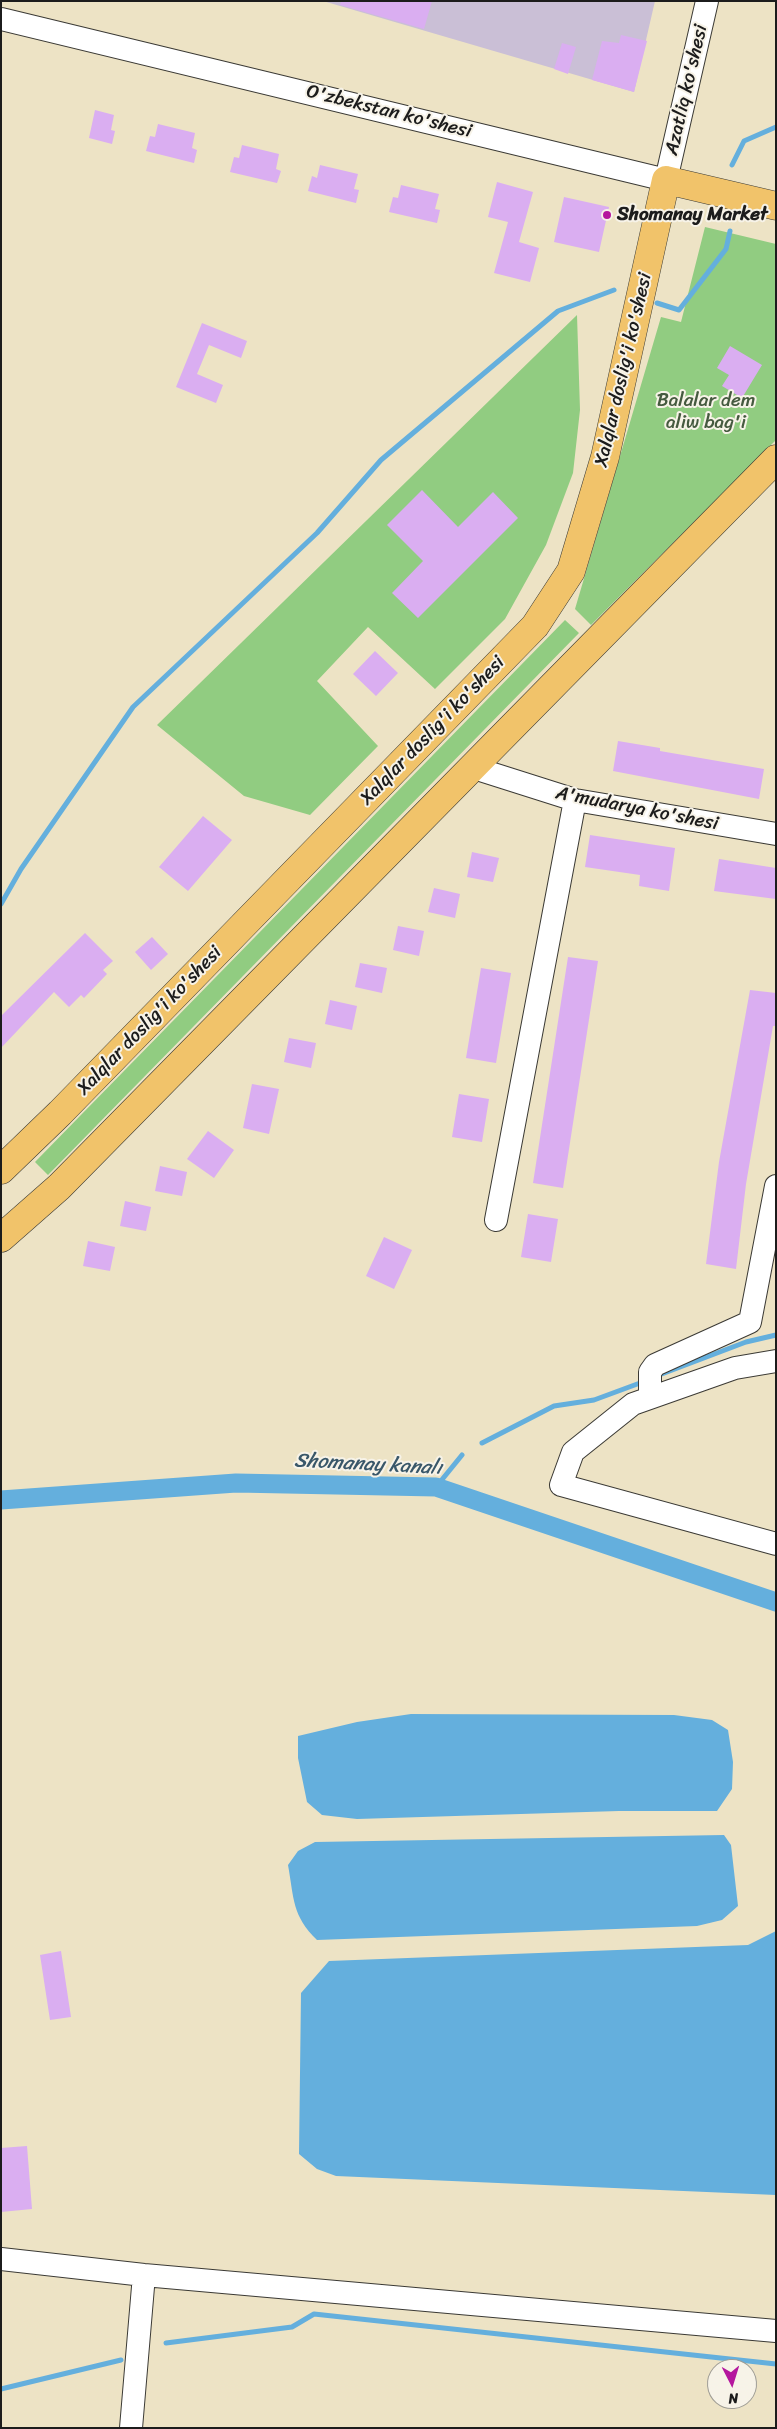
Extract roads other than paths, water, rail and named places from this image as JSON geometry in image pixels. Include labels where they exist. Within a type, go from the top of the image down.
[{"type":"main road","name":"O'zbekstan ko'shesi","points":[[666,180],[776,206]]},
{"type":"main road","name":"Xalqlar doslig'i ko'shesi","points":[[1,1170],[68,1106],[528,634],[571,572],[605,457],[666,180]]},
{"type":"main road","points":[[1,1238],[59,1187],[471,767],[776,460]]},
{"type":"street","name":"Azatliq ko'shesi","points":[[666,180],[708,1]]},
{"type":"street","name":"O'zbekstan ko'shesi","points":[[1,19],[666,180]]},
{"type":"street","name":"A'mudarya ko'shesi","points":[[471,767],[575,800],[776,834]]},
{"type":"street","points":[[496,1220],[575,800]]},
{"type":"street","points":[[650,1397],[650,1372],[655,1365],[750,1322],[776,1186]]},
{"type":"street","points":[[776,1361],[735,1368],[633,1404],[573,1452],[560,1485],[776,1544]]},
{"type":"street","points":[[1,2259],[144,2275],[776,2331]]},
{"type":"street","points":[[131,2428],[144,2275]]},
{"type":"water","points":[[411,1714],[674,1715],[712,1720],[728,1730],[733,1762],[732,1789],[717,1811],[619,1811],[357,1819],[322,1815],[307,1802],[298,1758],[298,1736],[357,1722]]},
{"type":"water","points":[[724,1835],[731,1845],[738,1906],[722,1920],[697,1926],[317,1940],[298,1914],[288,1865],[298,1851],[315,1842]]},
{"type":"water","points":[[776,1931],[776,2195],[336,2176],[317,2169],[299,2154],[301,1993],[329,1961],[748,1945]]},
{"type":"waterway","points":[[732,165],[744,141],[776,127]]},
{"type":"waterway","points":[[657,303],[679,310],[726,249],[730,231]]},
{"type":"waterway","points":[[1,904],[21,869],[133,707],[317,533],[381,460],[558,311],[614,290]]},
{"type":"waterway","points":[[659,1375],[746,1342],[776,1335]]},
{"type":"waterway","points":[[482,1443],[554,1406],[594,1400],[640,1383]]},
{"type":"waterway","points":[[436,1487],[462,1455]]},
{"type":"waterway","name":"Shomanay kanalı","points":[[1,1500],[236,1483],[436,1487],[776,1602]]},
{"type":"waterway","points":[[166,2343],[292,2327],[314,2314],[776,2364]]},
{"type":"waterway","points":[[1,2389],[121,2360]]},
{"type":"place","name":"Shomanay Market","points":[[607,215]]},
{"type":"park label","name":"Balalar dem aliw bag'i","points":[[706,412]]}]
